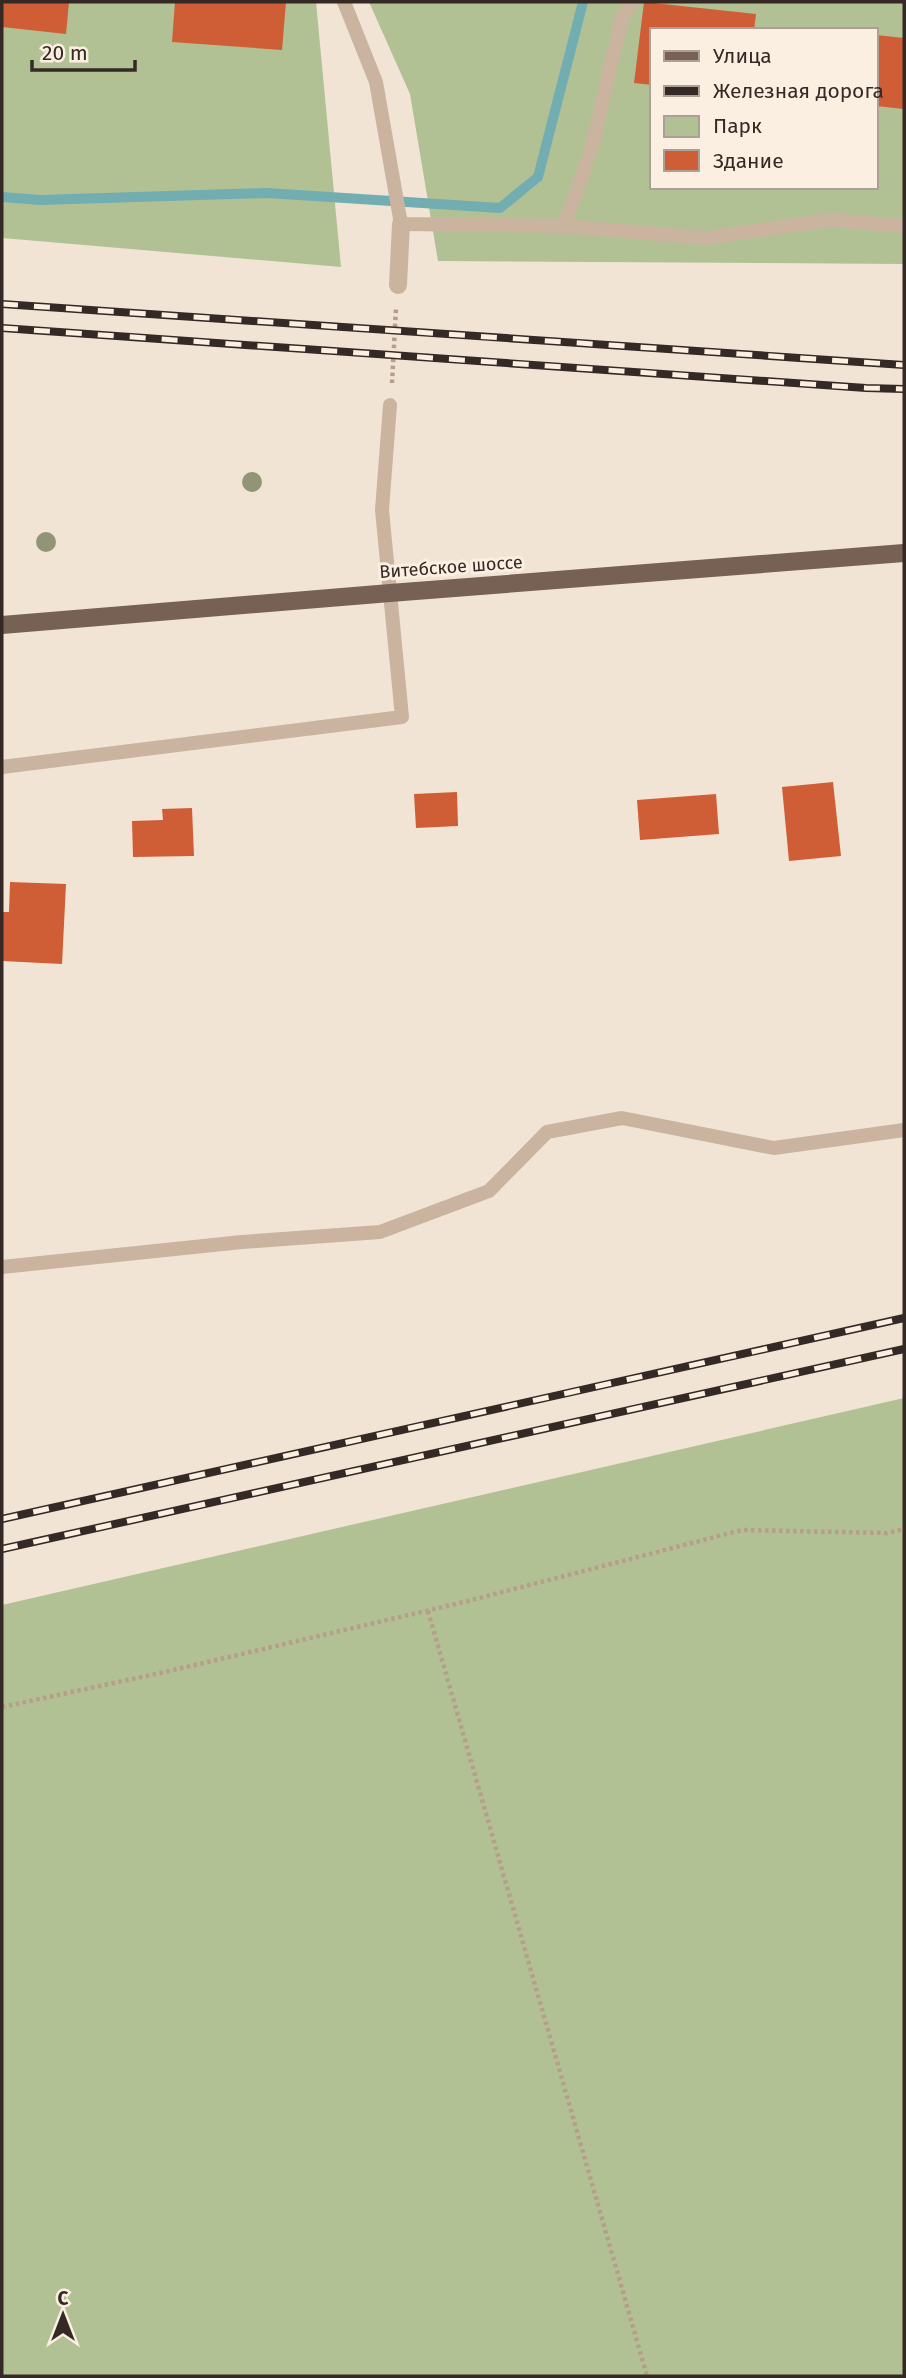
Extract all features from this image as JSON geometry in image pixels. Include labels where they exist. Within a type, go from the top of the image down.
[{"type":"main road","name":"Витебское шоссе","points":[[2,625],[904,553]]},
{"type":"street","points":[[398,285],[401,224]]},
{"type":"lane","points":[[344,2],[376,82],[401,224],[564,226],[706,238],[830,220],[904,226]]},
{"type":"lane","points":[[564,226],[591,150],[622,18],[632,2]]},
{"type":"lane","points":[[2,767],[401,717],[382,510],[390,405]]},
{"type":"lane","points":[[2,1267],[242,1242],[380,1232],[489,1191],[547,1132],[622,1118],[774,1148],[904,1130]]},
{"type":"path","points":[[390,405],[398,285]]},
{"type":"path","points":[[2,1707],[428,1611],[742,1530],[887,1533],[904,1529]]},
{"type":"path","points":[[428,1611],[647,2376]]},
{"type":"green space","points":[[2,2],[316,2],[341,267],[2,238]]},
{"type":"green space","points":[[369,2],[904,2],[904,264],[438,261],[410,94]]},
{"type":"green space","points":[[904,1398],[904,2376],[2,2376],[2,1605]]},
{"type":"building","points":[[2,2],[69,2],[66,34],[2,27]]},
{"type":"building","points":[[175,2],[286,2],[282,50],[172,42]]},
{"type":"building","points":[[644,2],[756,14],[754,28],[650,28],[650,85],[634,83]]},
{"type":"building","points":[[878,35],[904,38],[904,109],[878,106]]},
{"type":"building","points":[[833,782],[841,856],[789,861],[782,787]]},
{"type":"building","points":[[457,792],[458,826],[416,828],[414,794]]},
{"type":"building","points":[[716,794],[719,834],[640,840],[637,800]]},
{"type":"building","points":[[192,808],[194,856],[133,857],[132,821],[163,820],[162,809]]},
{"type":"building","points":[[10,882],[66,884],[62,964],[2,961],[2,912],[9,912]]},
{"type":"waterway","points":[[2,197],[40,200],[267,193],[500,208],[538,177],[583,2]]},
{"type":"railway","points":[[2,304],[904,365]]},
{"type":"railway","points":[[2,328],[904,389]]},
{"type":"railway","points":[[2,1519],[904,1318]]},
{"type":"railway","points":[[2,1549],[904,1349]]}]
